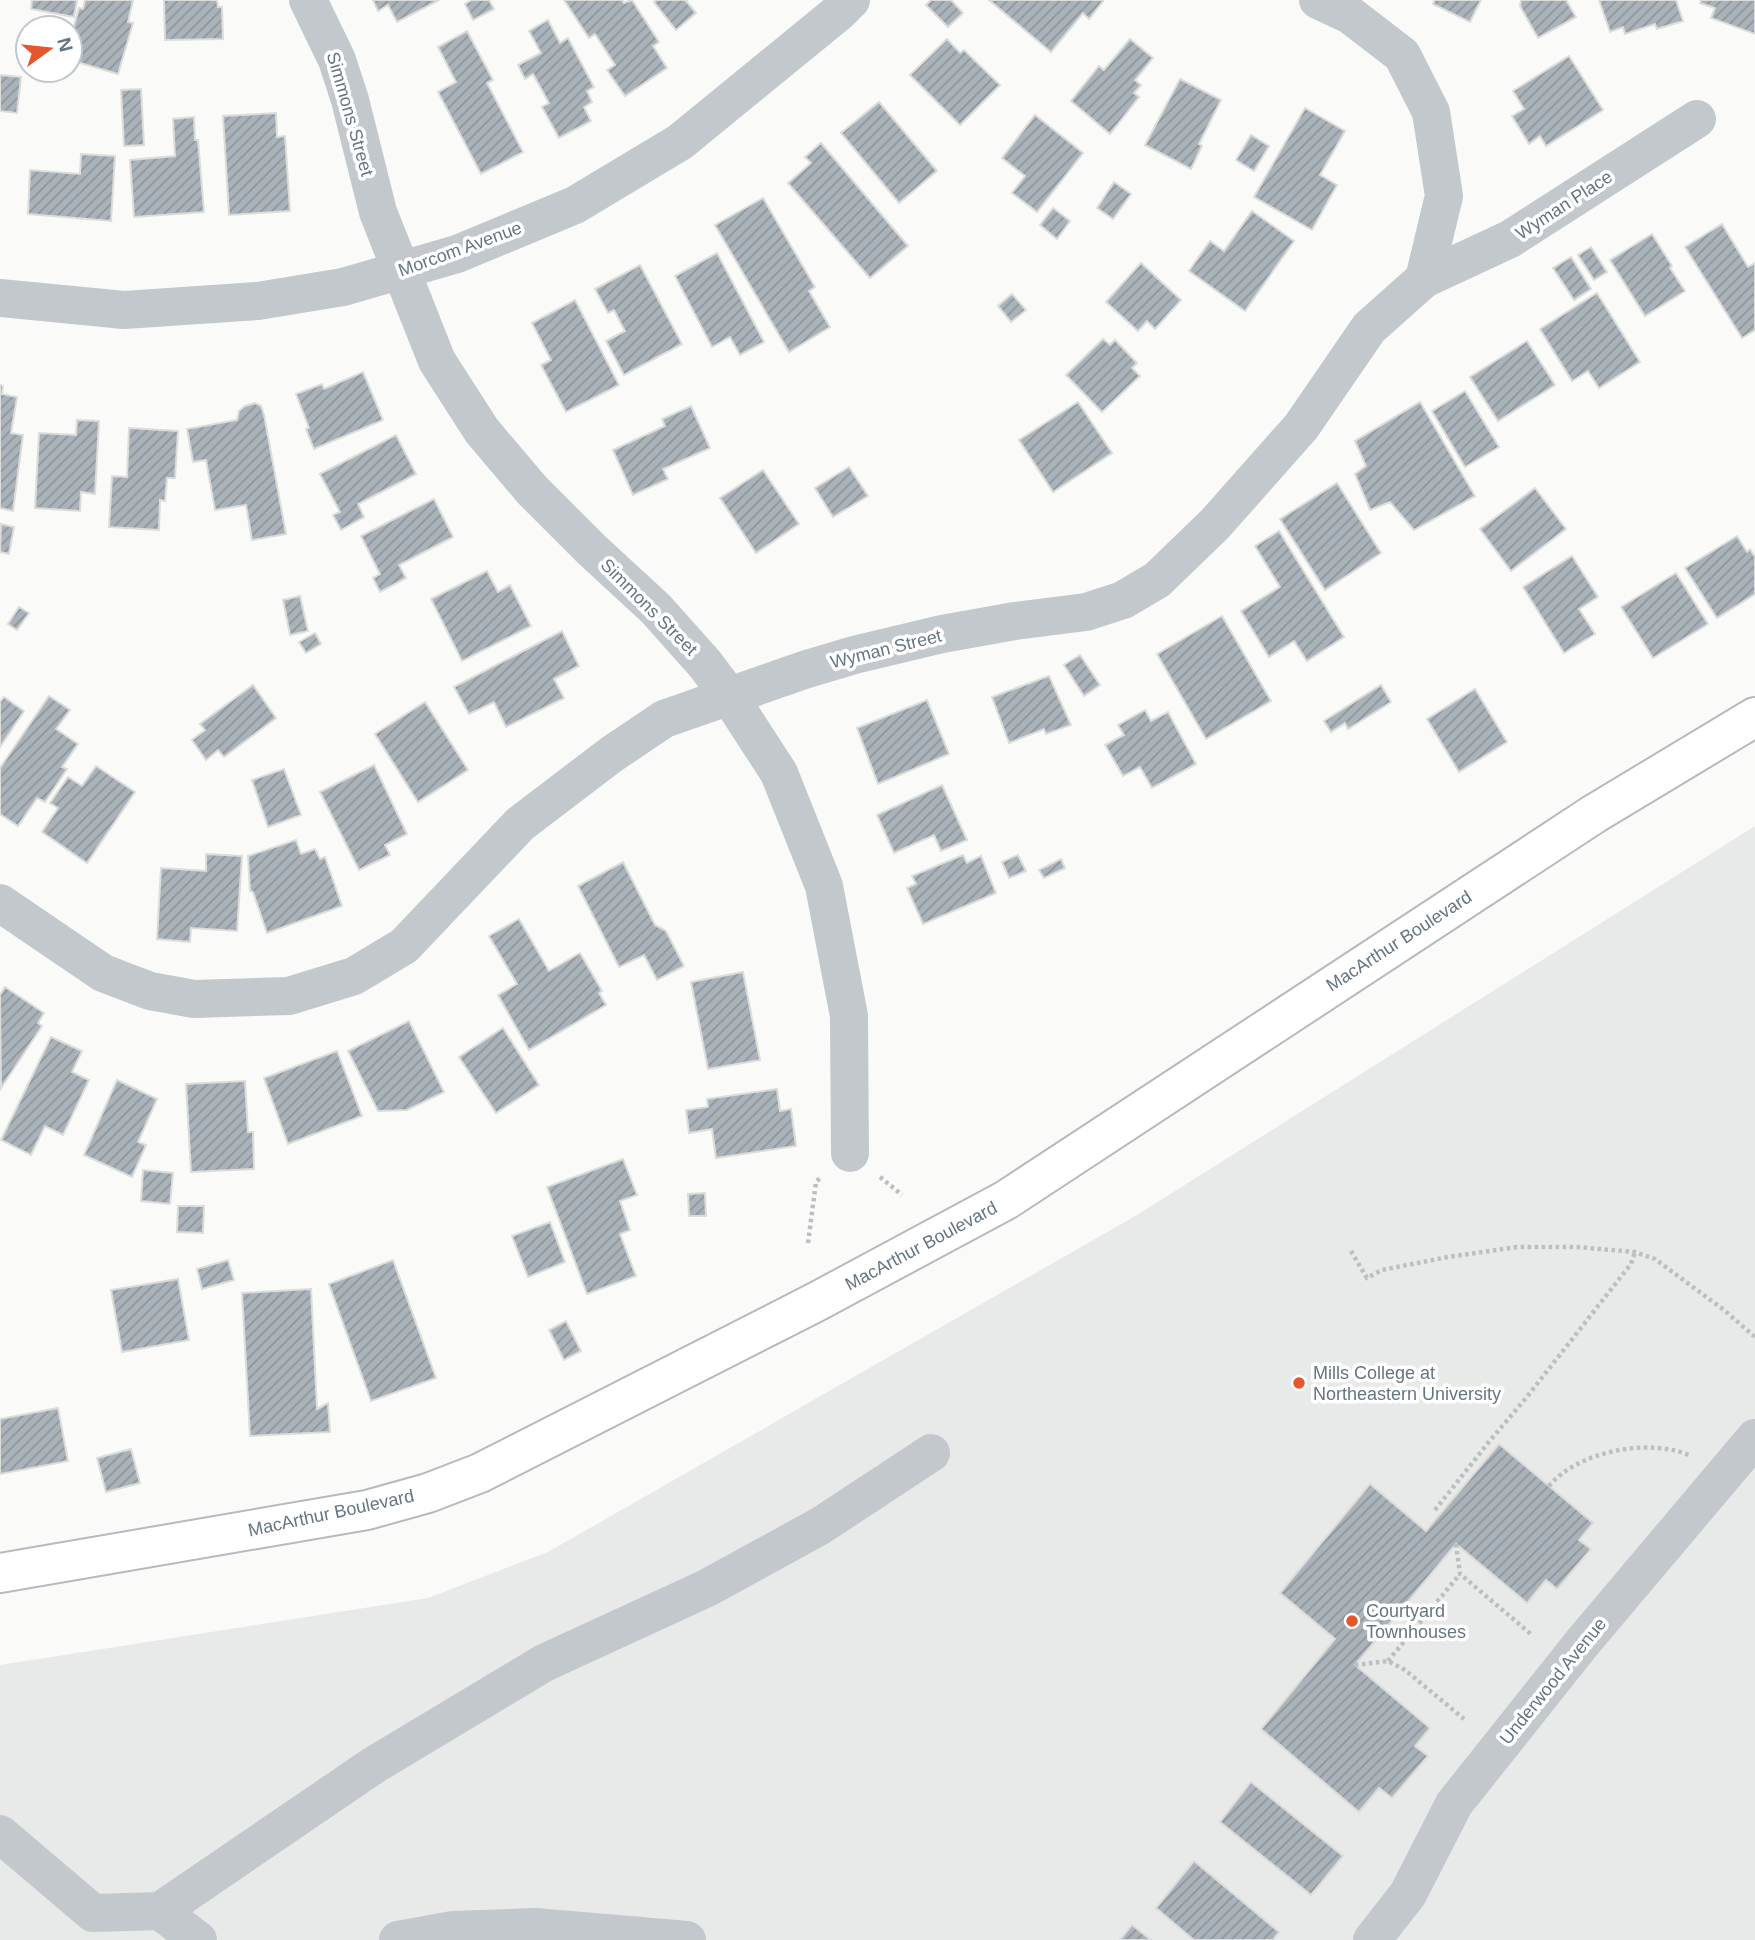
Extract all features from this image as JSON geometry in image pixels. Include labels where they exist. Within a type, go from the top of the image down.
[{"type":"main road","name":"MacArthur Boulevard","points":[[0,1573],[367,1510],[428,1493],[480,1473],[816,1301],[1006,1200],[1594,814],[1755,717]]},
{"type":"street","name":"Simmons Street","points":[[308,0],[337,60],[350,100],[378,212],[437,361],[482,431],[532,490],[656,609],[705,664],[779,773],[824,886],[849,1016],[850,1153]]},
{"type":"street","name":"Morcom Avenue","points":[[0,298],[124,310],[244,302],[343,287],[457,254],[575,205],[680,142],[851,0]]},
{"type":"street","points":[[1318,0],[1350,15],[1402,55],[1431,111],[1444,196],[1424,279]]},
{"type":"street","name":"Wyman Place","points":[[1424,279],[1510,239],[1697,119]]},
{"type":"street","name":"Wyman Street","points":[[0,903],[103,973],[150,991],[194,999],[289,996],[354,976],[404,946],[520,824],[612,754],[664,719],[853,655],[942,634],[1086,611],[1123,600],[1157,580],[1215,524],[1301,427],[1369,328],[1424,279]]},
{"type":"street","name":"Underwood Avenue","points":[[1372,1940],[1408,1894],[1454,1804],[1583,1643],[1755,1438]]},
{"type":"street","points":[[0,1834],[93,1913],[160,1911],[374,1765],[544,1662],[707,1588],[820,1526],[931,1453]]},
{"type":"street","points":[[160,1911],[198,1940]]},
{"type":"street","points":[[398,1940],[453,1930],[535,1927],[687,1940]]},
{"type":"path","points":[[808,1243],[816,1182],[850,1153]]},
{"type":"path","points":[[1351,1251],[1367,1278],[1382,1270],[1517,1247],[1577,1247],[1635,1252],[1656,1259],[1755,1337]]},
{"type":"path","points":[[1436,1510],[1465,1479],[1631,1264],[1635,1252]]},
{"type":"path","points":[[1549,1486],[1557,1476],[1585,1460],[1627,1448],[1667,1448],[1698,1460]]},
{"type":"path","points":[[1456,1544],[1460,1574],[1532,1635]]},
{"type":"path","points":[[1388,1661],[1460,1574]]},
{"type":"path","points":[[1355,1665],[1388,1661],[1405,1670],[1464,1719]]},
{"type":"shaded area","name":"Mills College at Northeastern University","points":[[1755,826],[1755,1940],[0,1940],[0,1665],[428,1598],[548,1552],[1137,1215]]},
{"type":"building","points":[[32,0],[77,0],[75,14],[31,9]]},
{"type":"building","points":[[85,0],[133,0],[128,22],[133,23],[118,74],[84,64],[84,14],[77,14],[79,8],[83,9]]},
{"type":"building","points":[[164,0],[217,0],[218,7],[222,7],[223,39],[165,40]]},
{"type":"building","points":[[373,0],[439,0],[397,22],[388,5],[378,11]]},
{"type":"building","points":[[472,0],[489,0],[494,9],[473,20],[465,4]]},
{"type":"building","points":[[564,0],[622,0],[624,3],[632,0],[659,42],[653,46],[667,68],[625,96],[607,70],[615,65],[595,34],[589,38]]},
{"type":"building","points":[[687,0],[696,13],[676,30],[654,2]]},
{"type":"building","points":[[931,0],[951,0],[963,13],[948,27],[926,5]]},
{"type":"building","points":[[989,0],[1103,1],[1089,19],[1083,13],[1051,52]]},
{"type":"building","points":[[1435,0],[1481,0],[1470,22],[1433,4]]},
{"type":"building","points":[[1521,0],[1566,0],[1576,17],[1538,38],[1520,6]]},
{"type":"building","points":[[1599,0],[1676,0],[1683,21],[1657,29],[1655,24],[1625,34],[1623,27],[1610,32]]},
{"type":"building","points":[[1701,0],[1755,0],[1755,34],[1711,18],[1715,8],[1700,3]]},
{"type":"building","points":[[548,20],[560,43],[568,38],[594,87],[587,91],[592,102],[584,107],[591,121],[559,138],[542,107],[549,103],[533,74],[525,79],[518,65],[541,53],[529,31]]},
{"type":"building","points":[[467,31],[493,80],[487,83],[523,152],[481,174],[438,92],[456,82],[438,47]]},
{"type":"building","points":[[947,39],[960,53],[964,50],[1000,85],[960,125],[910,75]]},
{"type":"building","points":[[1130,39],[1153,58],[1135,80],[1141,85],[1134,93],[1139,97],[1110,134],[1071,101],[1099,66],[1104,70]]},
{"type":"building","points":[[1569,56],[1603,110],[1546,146],[1540,136],[1529,144],[1512,116],[1524,109],[1513,91]]},
{"type":"building","points":[[0,75],[14,76],[14,84],[20,84],[17,113],[0,111]]},
{"type":"building","points":[[1180,79],[1221,100],[1199,144],[1202,146],[1191,169],[1145,145]]},
{"type":"building","points":[[141,89],[144,145],[124,146],[121,90]]},
{"type":"building","points":[[879,102],[937,171],[899,203],[841,133]]},
{"type":"building","points":[[1305,108],[1345,131],[1320,175],[1337,185],[1312,230],[1254,197]]},
{"type":"building","points":[[276,113],[277,137],[285,136],[290,211],[229,215],[223,116]]},
{"type":"building","points":[[1035,115],[1083,153],[1037,212],[1012,193],[1025,176],[1002,158]]},
{"type":"building","points":[[194,117],[204,212],[134,217],[130,160],[175,156],[173,119]]},
{"type":"building","points":[[1251,135],[1269,146],[1254,171],[1236,160]]},
{"type":"building","points":[[821,143],[908,246],[870,278],[788,183],[811,163],[805,157]]},
{"type":"building","points":[[81,154],[115,156],[111,221],[28,214],[30,170],[80,174]]},
{"type":"building","points":[[1114,182],[1131,194],[1113,219],[1097,208]]},
{"type":"building","points":[[763,198],[815,287],[809,291],[830,327],[789,352],[715,225]]},
{"type":"building","points":[[1053,208],[1070,221],[1057,239],[1040,225]]},
{"type":"building","points":[[1252,211],[1294,241],[1245,311],[1189,271],[1210,241],[1224,251]]},
{"type":"building","points":[[1722,224],[1748,267],[1755,263],[1755,330],[1742,338],[1685,247]]},
{"type":"building","points":[[1652,234],[1685,291],[1645,316],[1610,260]]},
{"type":"building","points":[[1591,247],[1607,272],[1594,280],[1578,255]]},
{"type":"building","points":[[717,253],[764,342],[740,355],[730,337],[712,347],[675,276]]},
{"type":"building","points":[[1571,257],[1591,289],[1574,300],[1553,268]]},
{"type":"building","points":[[1141,263],[1181,300],[1155,329],[1147,321],[1138,331],[1106,302]]},
{"type":"building","points":[[640,265],[682,344],[624,375],[606,341],[625,331],[614,310],[608,313],[595,289]]},
{"type":"building","points":[[1597,293],[1640,362],[1599,388],[1588,371],[1572,381],[1540,329]]},
{"type":"building","points":[[1012,294],[1026,310],[1011,322],[998,306]]},
{"type":"building","points":[[575,300],[619,385],[566,412],[541,365],[551,360],[532,323]]},
{"type":"building","points":[[1103,339],[1110,345],[1115,340],[1137,363],[1132,368],[1140,376],[1102,412],[1066,375]]},
{"type":"building","points":[[1527,341],[1555,385],[1498,421],[1470,377]]},
{"type":"building","points":[[363,372],[383,420],[314,449],[296,394],[322,384],[324,389]]},
{"type":"building","points":[[0,385],[3,386],[2,394],[17,397],[11,433],[23,435],[13,511],[0,508]]},
{"type":"building","points":[[1465,391],[1499,447],[1465,467],[1432,411]]},
{"type":"building","points":[[1078,402],[1112,453],[1053,492],[1019,440]]},
{"type":"building","points":[[1420,402],[1475,496],[1414,530],[1390,502],[1370,510],[1355,474],[1366,466],[1355,441]]},
{"type":"building","points":[[255,403],[261,406],[264,415],[286,534],[252,540],[246,505],[215,510],[206,460],[193,462],[187,429],[237,420],[239,411]]},
{"type":"building","points":[[691,406],[710,448],[663,469],[668,479],[633,495],[613,450],[665,426],[662,419]]},
{"type":"building","points":[[77,420],[99,421],[95,494],[81,492],[80,511],[35,508],[39,433],[76,435]]},
{"type":"building","points":[[129,428],[178,431],[175,478],[167,478],[165,501],[160,500],[159,530],[109,527],[112,476],[127,477]]},
{"type":"building","points":[[396,435],[416,474],[358,504],[364,517],[341,530],[333,515],[340,512],[320,474]]},
{"type":"building","points":[[849,467],[868,496],[833,517],[815,488]]},
{"type":"building","points":[[763,470],[799,524],[756,553],[720,498]]},
{"type":"building","points":[[1337,483],[1381,553],[1325,590],[1280,519]]},
{"type":"building","points":[[1535,488],[1566,529],[1511,571],[1480,529]]},
{"type":"building","points":[[434,499],[453,537],[399,565],[406,578],[380,592],[373,578],[380,574],[361,536]]},
{"type":"building","points":[[1,524],[14,527],[9,554],[0,552]]},
{"type":"building","points":[[1279,531],[1344,637],[1307,661],[1294,641],[1269,657],[1241,611],[1280,587],[1255,546]]},
{"type":"building","points":[[1737,536],[1747,552],[1750,549],[1755,557],[1755,594],[1717,618],[1685,568]]},
{"type":"building","points":[[1572,556],[1598,597],[1579,609],[1595,634],[1564,653],[1523,587]]},
{"type":"building","points":[[487,571],[498,592],[510,585],[531,626],[462,661],[431,599]]},
{"type":"building","points":[[1676,573],[1708,624],[1653,658],[1621,607]]},
{"type":"building","points":[[300,596],[308,631],[290,635],[283,600]]},
{"type":"building","points":[[19,607],[29,613],[17,630],[8,624]]},
{"type":"building","points":[[1222,616],[1271,701],[1206,739],[1157,654]]},
{"type":"building","points":[[562,631],[579,666],[554,679],[564,698],[506,727],[494,702],[469,714],[454,687]]},
{"type":"building","points":[[315,633],[321,644],[306,653],[299,642]]},
{"type":"building","points":[[1080,655],[1100,685],[1084,696],[1064,665]]},
{"type":"building","points":[[1049,676],[1071,725],[1046,734],[1044,729],[1009,743],[992,697]]},
{"type":"building","points":[[253,685],[276,718],[224,757],[218,750],[206,760],[192,740],[205,730],[200,724]]},
{"type":"building","points":[[1381,685],[1391,702],[1348,729],[1345,723],[1331,732],[1324,721]]},
{"type":"building","points":[[1475,689],[1507,742],[1459,772],[1427,719]]},
{"type":"building","points":[[49,696],[70,710],[56,729],[78,744],[62,767],[67,769],[45,802],[37,798],[18,826],[0,814],[0,768]]},
{"type":"building","points":[[4,697],[24,711],[0,747],[0,702]]},
{"type":"building","points":[[927,700],[949,754],[878,784],[857,728]]},
{"type":"building","points":[[425,702],[468,770],[418,802],[375,734]]},
{"type":"building","points":[[1145,710],[1151,721],[1168,712],[1196,764],[1152,788],[1140,767],[1123,776],[1105,745],[1124,735],[1118,725]]},
{"type":"building","points":[[374,765],[407,834],[385,845],[390,855],[359,870],[320,792]]},
{"type":"building","points":[[96,766],[135,792],[87,863],[42,832],[58,808],[50,803],[68,777],[82,786]]},
{"type":"building","points":[[284,769],[301,815],[268,827],[252,780]]},
{"type":"building","points":[[942,785],[967,840],[941,851],[934,835],[894,853],[877,815]]},
{"type":"building","points":[[296,840],[301,854],[315,849],[320,859],[325,857],[342,906],[267,933],[253,892],[250,891],[248,856]]},
{"type":"building","points":[[206,854],[242,856],[237,931],[191,928],[190,942],[157,939],[161,868],[206,871]]},
{"type":"building","points":[[963,855],[967,863],[981,856],[996,893],[923,924],[907,888],[916,884],[912,876]]},
{"type":"building","points":[[1018,855],[1026,871],[1009,878],[1002,862]]},
{"type":"building","points":[[1061,859],[1065,868],[1044,878],[1039,870]]},
{"type":"building","points":[[623,862],[655,925],[666,931],[684,966],[657,980],[644,955],[619,967],[578,886]]},
{"type":"building","points":[[519,919],[549,971],[580,953],[602,991],[599,993],[606,1005],[529,1050],[498,995],[517,984],[489,936]]},
{"type":"building","points":[[743,972],[760,1060],[708,1069],[691,982]]},
{"type":"building","points":[[5,987],[44,1013],[38,1023],[42,1026],[1,1088],[0,995]]},
{"type":"building","points":[[409,1021],[444,1092],[407,1110],[378,1111],[348,1051]]},
{"type":"building","points":[[503,1028],[539,1085],[496,1113],[459,1057]]},
{"type":"building","points":[[51,1037],[82,1051],[72,1072],[89,1080],[63,1135],[45,1126],[31,1155],[1,1140]]},
{"type":"building","points":[[337,1051],[362,1116],[288,1144],[264,1078]]},
{"type":"building","points":[[117,1080],[157,1099],[138,1142],[146,1145],[132,1177],[84,1155]]},
{"type":"building","points":[[245,1081],[248,1132],[253,1132],[254,1169],[191,1172],[186,1084]]},
{"type":"building","points":[[777,1089],[780,1111],[791,1109],[796,1146],[716,1158],[712,1129],[689,1133],[686,1110],[708,1107],[707,1099]]},
{"type":"building","points":[[623,1159],[637,1195],[620,1201],[630,1230],[620,1234],[636,1276],[587,1294],[547,1187]]},
{"type":"building","points":[[143,1170],[173,1173],[170,1204],[141,1201]]},
{"type":"building","points":[[705,1193],[706,1216],[689,1216],[688,1194]]},
{"type":"building","points":[[178,1206],[204,1206],[203,1233],[177,1232]]},
{"type":"building","points":[[550,1222],[565,1262],[528,1277],[512,1236]]},
{"type":"building","points":[[228,1260],[234,1280],[202,1289],[197,1269]]},
{"type":"building","points":[[393,1260],[436,1378],[371,1401],[329,1284]]},
{"type":"building","points":[[178,1279],[189,1340],[122,1352],[111,1290]]},
{"type":"building","points":[[311,1289],[317,1409],[328,1403],[330,1432],[250,1436],[242,1293]]},
{"type":"building","points":[[566,1321],[581,1351],[564,1360],[549,1330]]},
{"type":"building","points":[[58,1408],[68,1461],[0,1474],[0,1419]]},
{"type":"building","name":"Courtyard Townhouses","points":[[1499,1444],[1593,1523],[1579,1540],[1591,1549],[1557,1589],[1546,1580],[1527,1603],[1456,1544],[1355,1665],[1430,1728],[1415,1746],[1428,1756],[1392,1798],[1379,1788],[1359,1812],[1261,1729],[1335,1639],[1280,1593],[1370,1484],[1426,1531]]},
{"type":"building","points":[[131,1449],[140,1483],[106,1492],[97,1458]]},
{"type":"building","points":[[1251,1782],[1343,1856],[1311,1895],[1220,1822]]},
{"type":"building","points":[[1194,1861],[1279,1932],[1273,1940],[1194,1940],[1156,1908]]},
{"type":"building","points":[[1132,1925],[1151,1940],[1120,1940]]},
{"type":"place","name":"Mills College at Northeastern University","points":[[1299,1383]]},
{"type":"place","name":"Courtyard Townhouses","points":[[1352,1621]]}]
